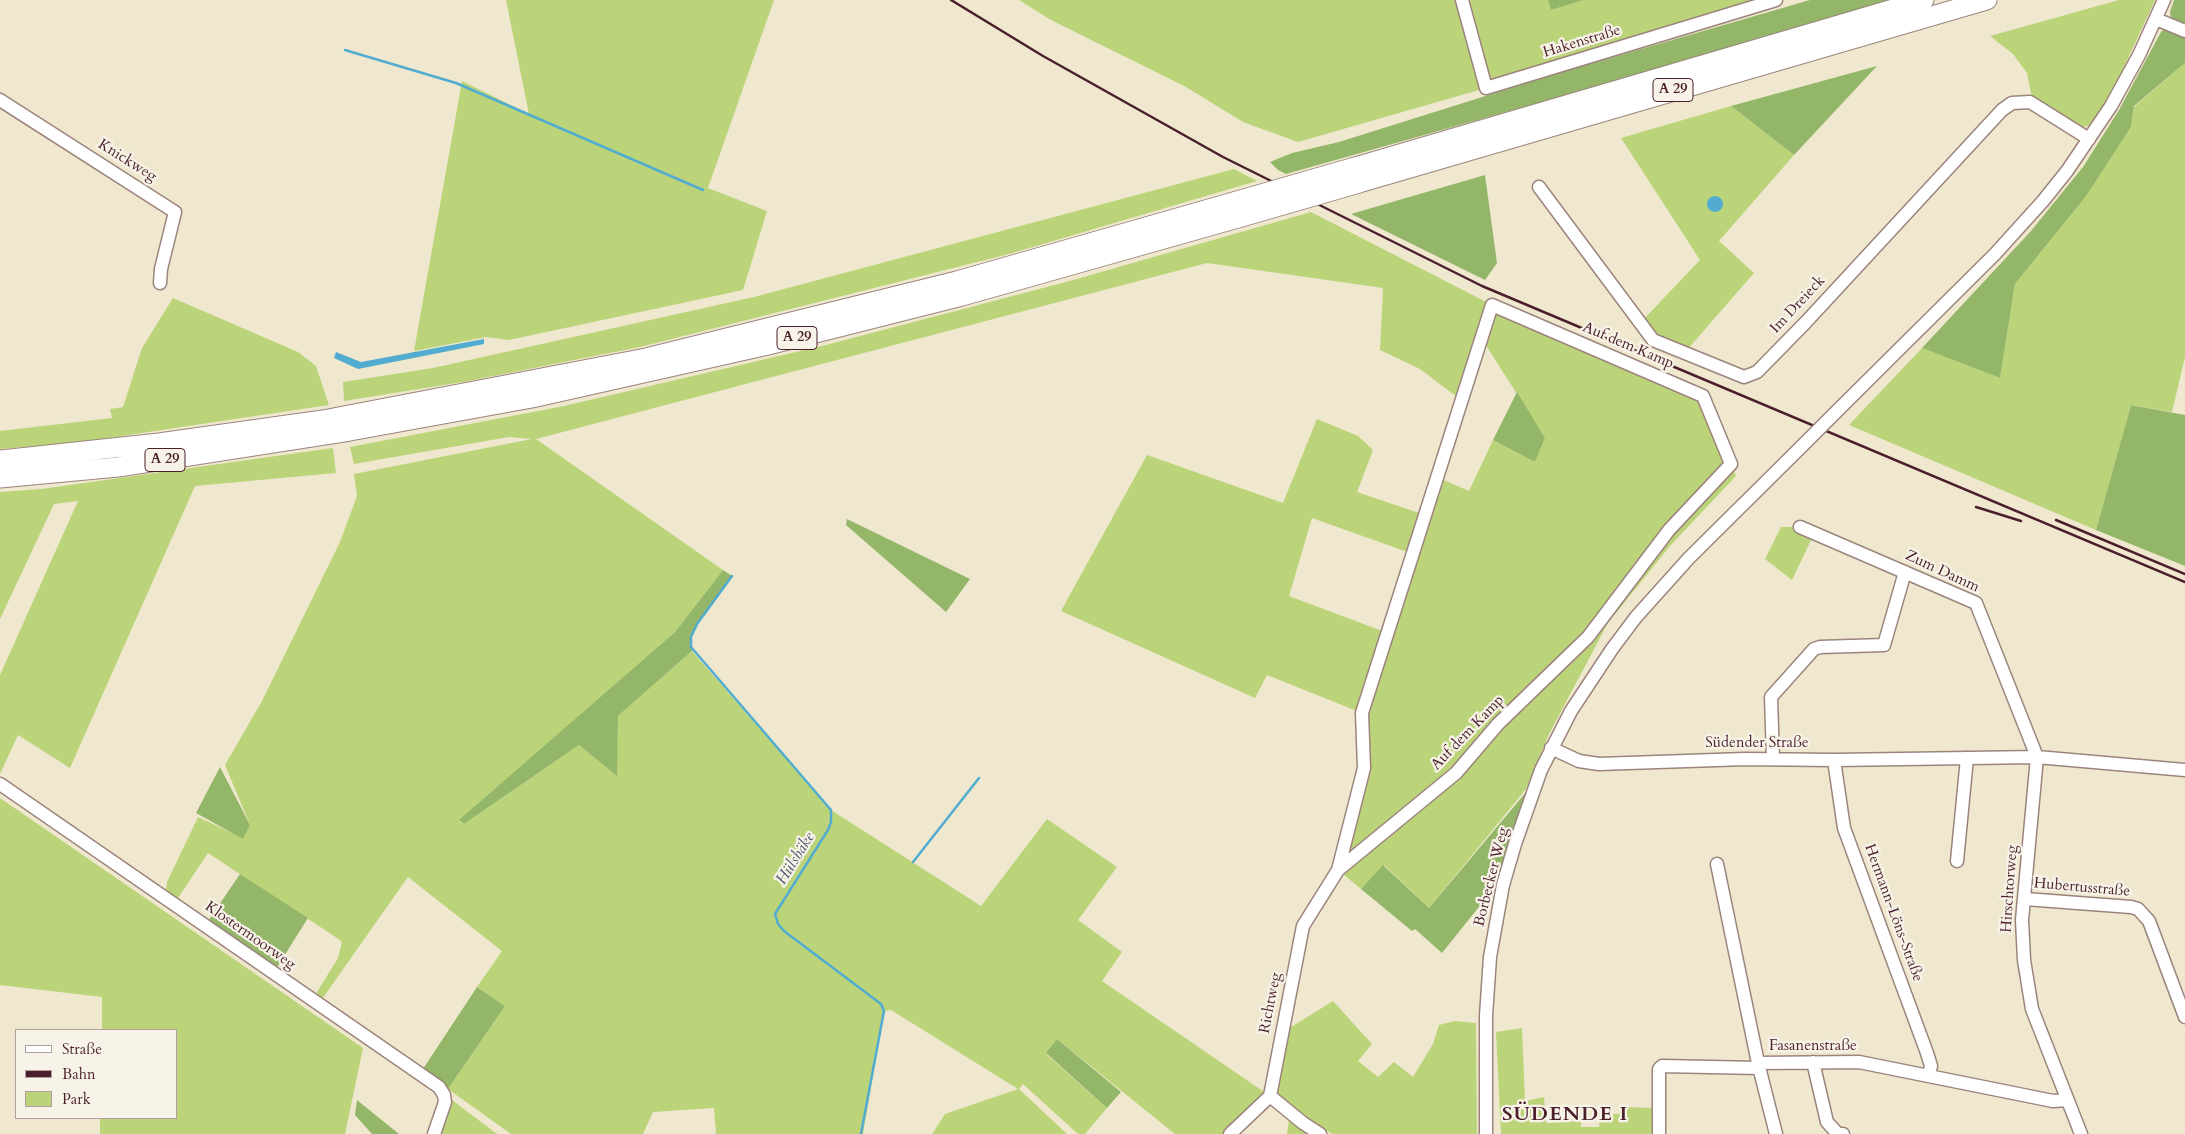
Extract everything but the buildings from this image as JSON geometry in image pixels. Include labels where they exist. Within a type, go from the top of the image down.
[{"type":"highway","name":"A 29","points":[[1357,175],[1924,0]]},
{"type":"highway","name":"A 29","points":[[0,460],[326,427],[350,432],[532,398],[768,346],[962,296],[1234,211],[1357,175],[1987,0]]},
{"type":"highway","name":"A 29","points":[[0,478],[118,467],[326,427],[364,413],[646,358],[1234,211]]},
{"type":"street","name":"Hakenstraße","points":[[1462,0],[1486,88],[1768,1]]},
{"type":"street","name":"Borbecker Weg","points":[[1486,1134],[1486,1016],[1494,932],[1515,844],[1530,800],[1552,748],[1571,711],[1612,649],[1636,617],[1689,558],[2019,229],[2067,171],[2089,139],[2126,78],[2164,0]]},
{"type":"street","points":[[2156,19],[2185,30]]},
{"type":"street","name":"Knickweg","points":[[0,100],[175,212],[161,269],[160,283]]},
{"type":"street","name":"Im Dreieck","points":[[1539,187],[1653,340],[1744,377],[1757,372],[1806,322],[2002,110],[2012,103],[2030,102],[2089,139]]},
{"type":"street","name":"Auf dem Kamp","points":[[1492,305],[1703,396],[1731,464],[1669,530],[1588,636],[1498,724],[1456,773],[1338,870],[1364,768],[1362,714],[1492,305]]},
{"type":"street","name":"Zum Damm","points":[[1800,527],[1976,603],[2037,757]]},
{"type":"street","points":[[1773,759],[1771,697],[1814,649],[1820,647],[1884,645],[1905,572]]},
{"type":"street","name":"Südender Straße","points":[[1552,748],[1579,761],[1599,764],[1773,759],[2037,757],[2185,770]]},
{"type":"street","name":"Hirschtorweg","points":[[2037,757],[2022,920],[2027,984],[2042,1038],[2081,1134]]},
{"type":"street","points":[[1957,861],[1967,758]]},
{"type":"street","name":"Hermann-Löns-Straße","points":[[1834,760],[1844,828],[1927,1053],[1931,1066],[1929,1075]]},
{"type":"street","name":"Klostermoorweg","points":[[0,784],[157,890],[439,1088],[444,1095],[445,1102],[434,1134]]},
{"type":"street","name":"Fasanenstraße","points":[[1717,864],[1759,1066],[1813,1062],[1859,1062],[2053,1100],[2067,1100]]},
{"type":"street","name":"Richtweg","points":[[1270,1096],[1303,926],[1338,870]]},
{"type":"street","name":"Hubertusstraße","points":[[2025,899],[2138,909],[2149,921],[2185,1017]]},
{"type":"street","points":[[1813,1062],[1828,1122],[1838,1134],[1843,1134]]},
{"type":"street","points":[[1659,1134],[1659,1069],[1662,1066],[1759,1066],[1776,1134]]},
{"type":"street","points":[[1230,1134],[1270,1096],[1303,1123],[1320,1134]]},
{"type":"green space","points":[[506,0],[774,0],[708,188],[767,211],[743,290],[509,340],[486,337],[414,351],[462,81],[529,114]]},
{"type":"green space","points":[[1019,0],[1548,0],[1551,10],[1584,0],[1775,0],[1486,88],[1298,142],[1243,122],[1186,87],[1051,20]]},
{"type":"green space","points":[[1548,0],[1584,0],[1551,10]]},
{"type":"green space","points":[[1810,0],[1891,0],[1701,57],[1286,174],[1278,170],[1270,162],[1292,153],[1339,142],[1562,72]]},
{"type":"green space","points":[[2119,0],[2155,0],[2118,80],[2096,119],[2088,126],[2078,128],[2032,98],[2027,73],[2013,54],[1990,36]]},
{"type":"green space","points":[[2174,0],[2185,0],[2185,25],[2171,19],[2170,12]]},
{"type":"green space","points":[[2167,27],[2185,35],[2185,63],[2134,106],[2131,127],[2087,195],[2015,284],[2000,378],[1922,348],[2031,231],[2083,167],[2119,110],[2161,32]]},
{"type":"green space","points":[[2185,63],[2185,357],[2172,412],[2131,405],[2096,530],[1849,425],[1922,348],[2000,378],[2015,284],[2087,195],[2131,127],[2134,107]]},
{"type":"green space","points":[[1877,66],[1794,155],[1731,106]]},
{"type":"green space","points":[[1731,106],[1794,155],[1719,241],[1754,273],[1680,358],[1651,345],[1641,322],[1700,260],[1621,138]]},
{"type":"green space","points":[[1234,169],[1257,181],[1009,254],[640,347],[463,382],[344,401],[343,382],[433,368],[754,297]]},
{"type":"green space","points":[[1485,175],[1497,263],[1485,280],[1351,214]]},
{"type":"green space","points":[[1311,212],[1492,305],[1702,390],[1736,476],[1670,546],[1608,623],[1549,734],[1526,789],[1429,908],[1384,865],[1361,889],[1338,870],[1363,768],[1362,713],[1267,675],[1255,698],[1061,611],[1147,455],[1283,503],[1317,419],[1358,436],[1373,450],[1357,492],[1425,515],[1413,554],[1312,518],[1289,596],[1385,632],[1365,704],[1391,634],[1439,478],[1469,491],[1493,440],[1535,462],[1545,438],[1482,339],[1461,400],[1420,369],[1380,350],[1383,288],[1207,263],[536,439],[723,570],[675,632],[459,821],[464,824],[579,745],[616,775],[618,716],[692,651],[831,810],[981,906],[1047,819],[1117,867],[1078,920],[1122,952],[1102,981],[1270,1096],[1283,1032],[1333,1001],[1372,1044],[1358,1061],[1378,1077],[1394,1062],[1413,1077],[1433,1044],[1439,1025],[1455,1021],[1476,1023],[1477,1134],[1332,1134],[1307,1119],[1303,1123],[1321,1134],[1287,1134],[1290,1112],[1271,1096],[1233,1131],[1236,1134],[1175,1134],[1057,1039],[1046,1054],[1107,1108],[1085,1134],[1078,1134],[1023,1084],[1019,1089],[1067,1134],[932,1134],[945,1114],[1018,1089],[891,1010],[884,1011],[863,1134],[716,1134],[714,1108],[653,1112],[643,1134],[511,1134],[448,1089],[505,1006],[477,987],[502,951],[408,877],[320,1002],[314,997],[338,958],[342,942],[340,940],[208,853],[178,898],[166,892],[167,882],[198,817],[243,838],[250,825],[225,765],[262,701],[340,542],[357,496],[354,474],[532,439],[509,437],[354,464],[350,447],[564,406],[826,345],[1066,282]]},
{"type":"green space","points":[[173,298],[298,352],[316,366],[329,405],[75,443],[0,449],[0,431],[112,418],[110,409],[123,407],[142,348]]},
{"type":"green space","points":[[1517,392],[1545,438],[1535,462],[1493,440]]},
{"type":"green space","points":[[2131,405],[2185,415],[2185,566],[2096,530]]},
{"type":"green space","points":[[333,448],[336,473],[195,486],[70,768],[18,735],[0,774],[0,675],[78,501],[54,504],[0,619],[0,492],[41,489]]},
{"type":"green space","points":[[847,519],[970,579],[946,612],[846,525]]},
{"type":"green space","points":[[1781,527],[1800,527],[1814,534],[1792,580],[1765,559]]},
{"type":"green space","points":[[723,570],[732,576],[697,624],[691,637],[692,651],[618,716],[617,776],[579,745],[464,824],[459,820],[675,632]]},
{"type":"green space","points":[[220,767],[250,825],[243,839],[196,813]]},
{"type":"green space","points":[[1527,791],[1498,883],[1442,953],[1415,929],[1412,931],[1361,889],[1383,865],[1429,908]]},
{"type":"green space","points":[[0,798],[363,1048],[345,1134],[100,1134],[100,1119],[178,1119],[178,1029],[102,1029],[102,997],[0,985]]},
{"type":"green space","points":[[240,874],[308,918],[276,969],[208,921]]},
{"type":"green space","points":[[477,987],[505,1006],[448,1089],[421,1072]]},
{"type":"green space","points":[[1522,1028],[1525,1101],[1544,1097],[1546,1123],[1581,1121],[1581,1127],[1599,1127],[1600,1114],[1619,1114],[1620,1107],[1658,1108],[1657,1134],[1501,1134],[1496,1032]]},
{"type":"green space","points":[[1057,1039],[1121,1092],[1107,1108],[1046,1053]]},
{"type":"green space","points":[[357,1100],[399,1134],[372,1134],[355,1115]]},
{"type":"green space","points":[[452,1100],[497,1134],[437,1134],[447,1102]]},
{"type":"water","points":[[1715,196],[1723,204],[1715,212],[1707,204]]},
{"type":"water","points":[[484,339],[484,344],[358,369],[334,358],[336,352],[361,362]]},
{"type":"waterway","points":[[345,50],[456,83],[703,190]]},
{"type":"waterway","name":"Hülsbäke","points":[[732,576],[697,624],[691,637],[691,647],[831,810],[831,822],[828,830],[775,914],[778,924],[784,931],[881,1004],[884,1011],[861,1134]]},
{"type":"waterway","points":[[913,862],[979,778]]},
{"type":"railway","points":[[951,0],[1043,56],[1223,157],[1482,286],[2185,582]]},
{"type":"railway","points":[[1976,507],[2021,521]]},
{"type":"railway","points":[[2056,520],[2185,574]]},
{"type":"district","name":"SÜDENDE I","points":[[1565,1115]]}]
